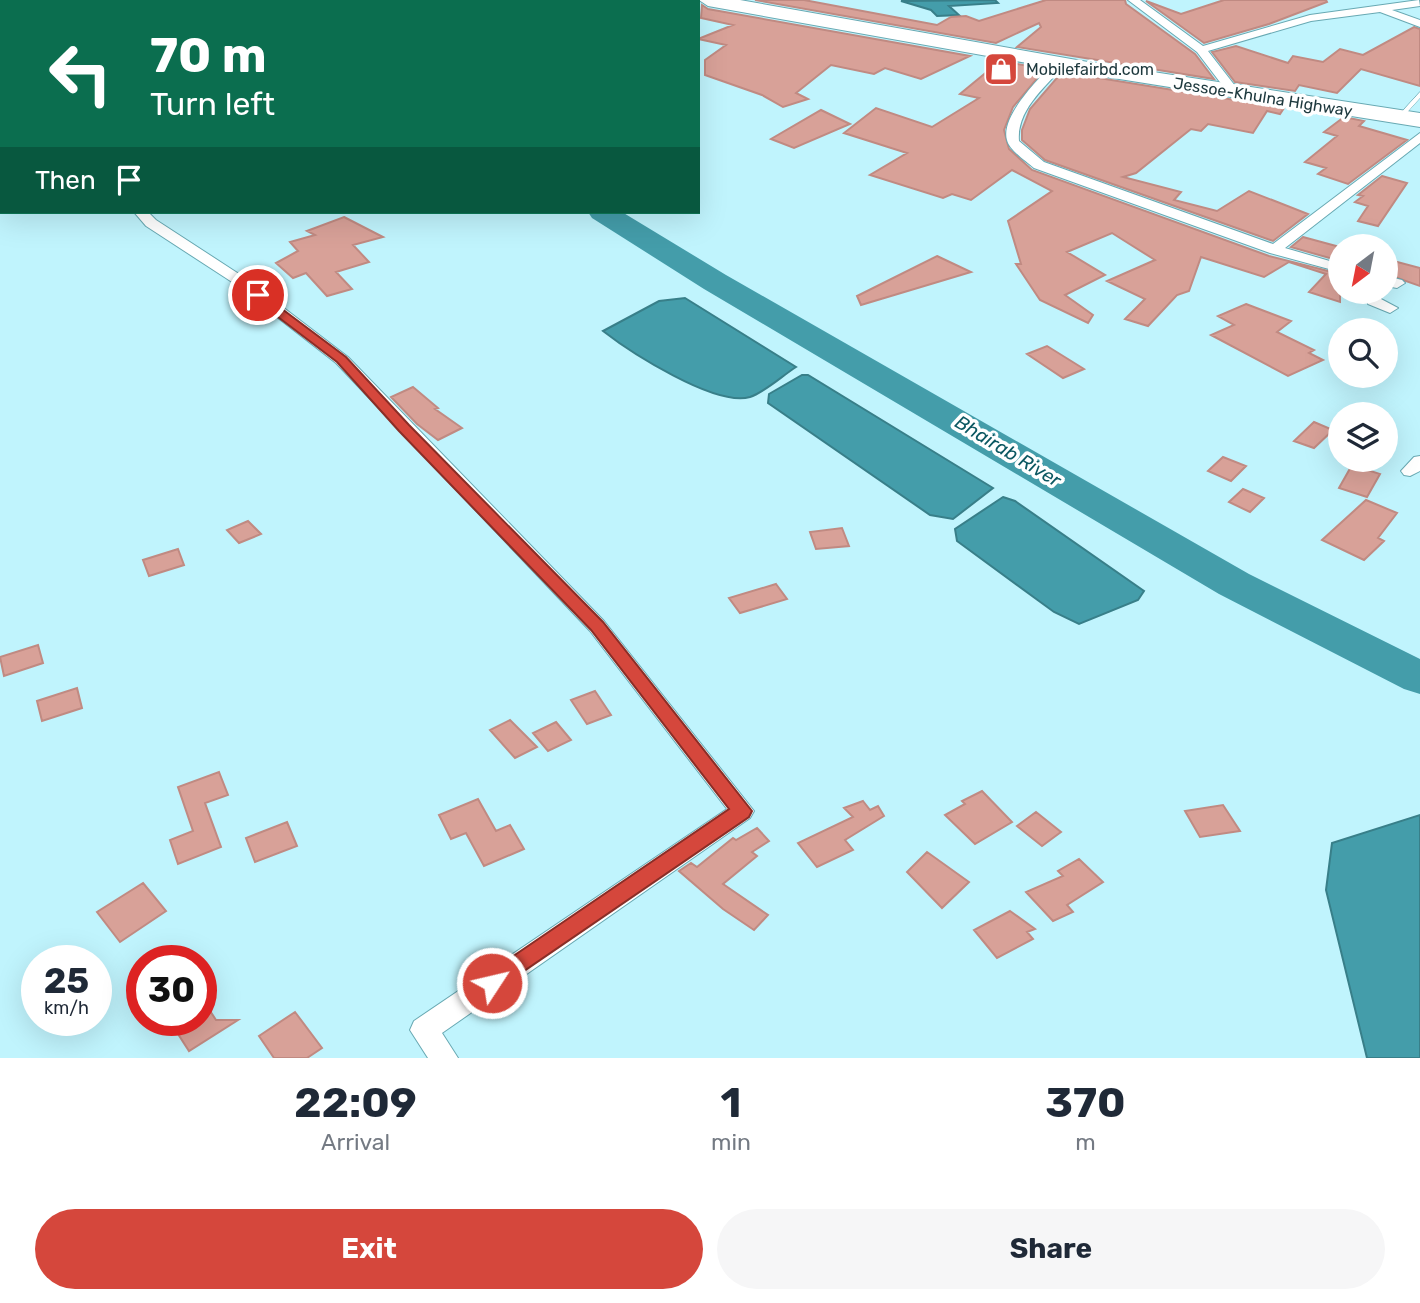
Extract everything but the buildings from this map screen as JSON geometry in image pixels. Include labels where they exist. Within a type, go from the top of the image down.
[{"type":"highway","name":"Jessoe-Khulna Highway","points":[[708,0],[1060,63],[1364,113]]},
{"type":"highway","points":[[1364,113],[1410,119]]},
{"type":"highway","points":[[1364,113],[1420,130]]},
{"type":"street","points":[[1133,0],[1201,50],[1233,91]]},
{"type":"street","points":[[1201,50],[1310,18],[1420,4]]},
{"type":"street","points":[[1379,9],[1420,24]]},
{"type":"street","points":[[1060,63],[1038,87],[1013,126],[1013,142],[1040,165],[1275,250],[1328,265]]},
{"type":"street","points":[[1275,250],[1297,230],[1420,137]]},
{"type":"street","points":[[143,214],[151,223],[237,279],[342,360],[404,428],[597,626],[742,811],[424,1030],[444,1058]]},
{"type":"street","points":[[1380,304],[1390,308]]},
{"type":"lane","points":[[1410,119],[1420,94]]},
{"type":"water","points":[[995,0],[998,3],[949,6],[959,15],[937,16],[931,10],[901,1]]},
{"type":"water","points":[[685,298],[796,367],[756,395],[735,398],[716,394],[674,376],[632,352],[603,331],[659,301]]},
{"type":"water","points":[[802,375],[808,375],[993,488],[953,519],[930,515],[768,403],[769,394]]},
{"type":"water","points":[[1003,497],[1015,501],[1144,591],[1138,600],[1079,624],[1054,612],[957,541],[955,529]]},
{"type":"water","points":[[1420,815],[1420,1058],[1367,1058],[1326,890],[1332,843]]},
{"type":"waterway","name":"Bhairab River","points":[[605,214],[715,282],[1234,584],[1420,678]]},
{"type":"place","name":"Mobilefairbd.com","points":[[1001,69]]},
{"type":"route","points":[[258,295],[342,360],[404,428],[597,626],[742,811],[492,983]]}]
